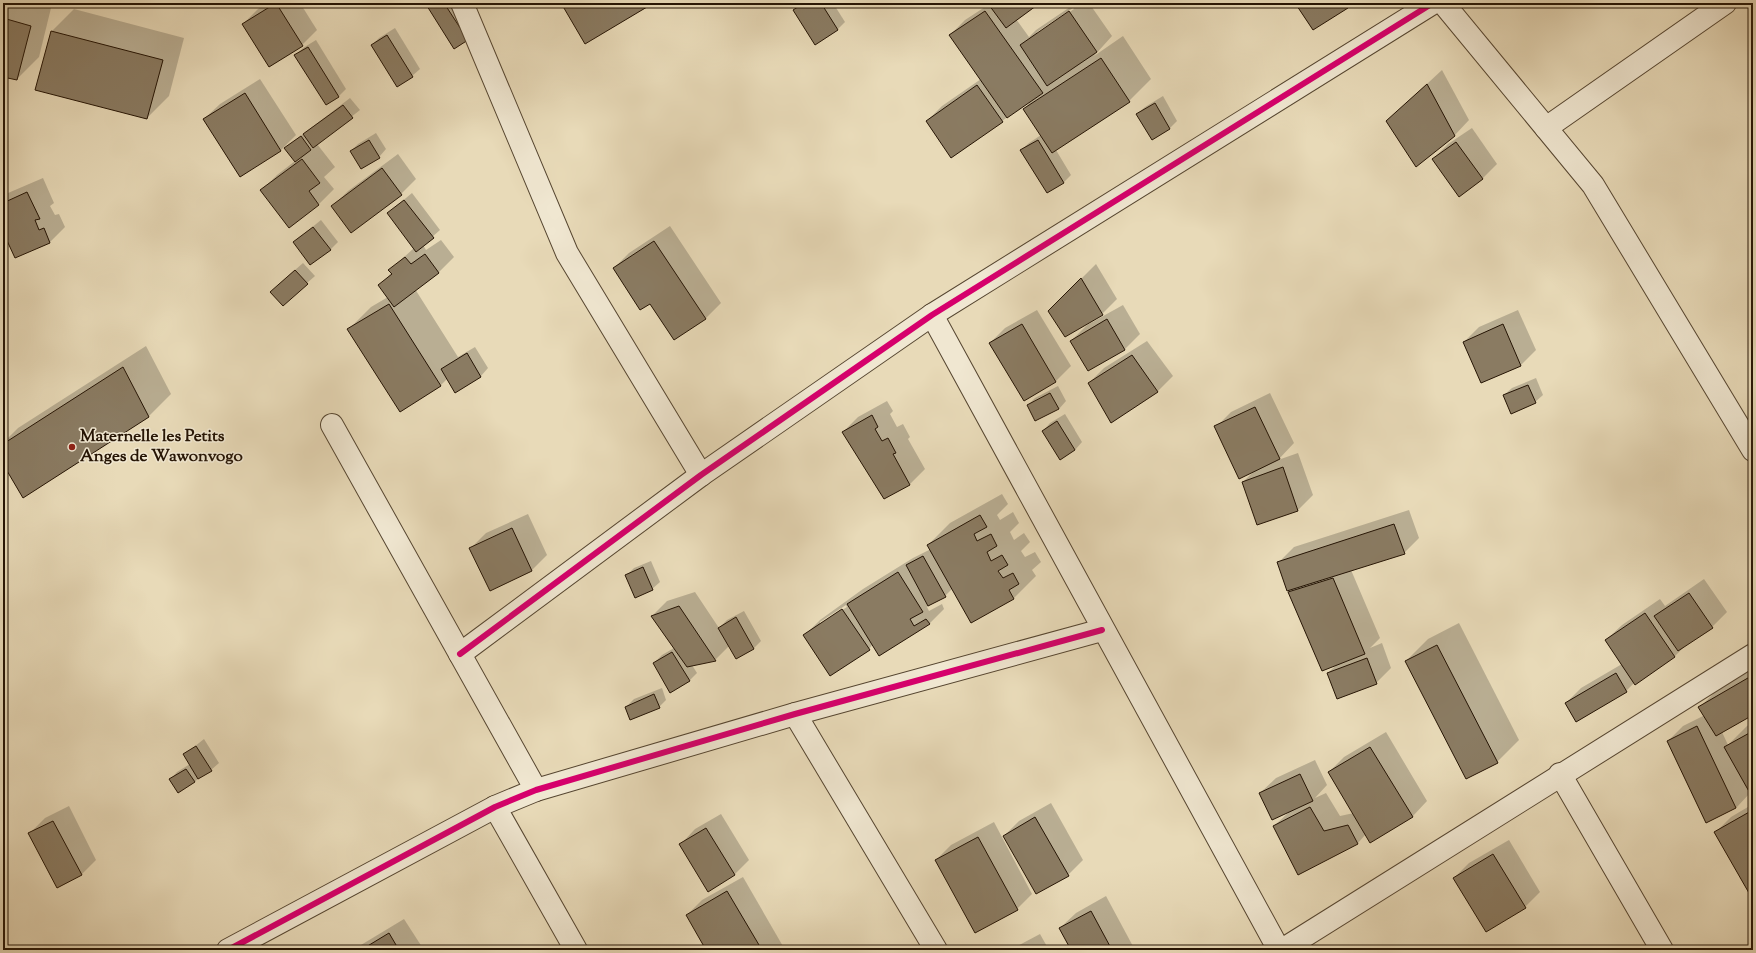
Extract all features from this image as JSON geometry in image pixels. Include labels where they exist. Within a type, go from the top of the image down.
[{"type":"street","points":[[462,3],[567,254],[701,476]]},
{"type":"street","points":[[460,654],[701,476],[932,315],[1433,3]]},
{"type":"street","points":[[1443,3],[1593,185],[1753,450]]},
{"type":"street","points":[[1546,128],[1725,3]]},
{"type":"street","points":[[932,315],[1102,630],[1279,950]]},
{"type":"street","points":[[332,425],[536,790]]},
{"type":"street","points":[[228,950],[495,807],[536,790],[795,714],[1102,630]]},
{"type":"street","points":[[1282,950],[1560,774],[1753,655]]},
{"type":"street","points":[[795,714],[936,950]]},
{"type":"street","points":[[1560,774],[1662,950]]},
{"type":"street","points":[[495,807],[576,950]]},
{"type":"building","points":[[276,3],[303,46],[269,67],[242,24]]},
{"type":"building","points":[[432,3],[444,3],[468,40],[454,49],[427,6]]},
{"type":"building","points":[[561,3],[645,3],[647,7],[585,44]]},
{"type":"building","points":[[804,3],[821,3],[838,30],[815,45],[793,10]]},
{"type":"building","points":[[991,3],[1040,3],[1006,28],[989,5]]},
{"type":"building","points":[[1295,3],[1327,3],[1328,5],[1344,3],[1348,8],[1313,30]]},
{"type":"building","points":[[985,11],[1043,93],[1007,118],[949,35]]},
{"type":"building","points":[[1069,11],[1097,52],[1047,86],[1020,45]]},
{"type":"building","points":[[3,18],[31,26],[17,80],[3,77]]},
{"type":"building","points":[[51,31],[163,60],[147,119],[35,90]]},
{"type":"building","points":[[387,35],[413,77],[397,87],[371,45]]},
{"type":"building","points":[[308,47],[339,97],[326,105],[294,55]]},
{"type":"building","points":[[1101,58],[1130,102],[1052,153],[1023,109]]},
{"type":"building","points":[[1427,84],[1455,136],[1416,167],[1386,121]]},
{"type":"building","points":[[977,85],[1003,122],[951,158],[926,121]]},
{"type":"building","points":[[245,93],[281,151],[240,177],[203,119]]},
{"type":"building","points":[[1155,103],[1170,129],[1152,140],[1136,114]]},
{"type":"building","points":[[343,105],[353,118],[313,148],[303,134]]},
{"type":"building","points":[[301,136],[311,150],[295,162],[284,148]]},
{"type":"building","points":[[369,140],[380,158],[361,169],[350,151]]},
{"type":"building","points":[[1038,140],[1064,183],[1047,193],[1020,150]]},
{"type":"building","points":[[1456,142],[1483,179],[1459,197],[1432,159]]},
{"type":"building","points":[[302,159],[320,183],[309,191],[319,205],[289,228],[260,190]]},
{"type":"building","points":[[382,168],[402,195],[351,233],[331,206]]},
{"type":"building","points":[[27,192],[40,219],[35,220],[39,230],[44,228],[50,243],[15,258],[3,232],[3,203]]},
{"type":"building","points":[[404,200],[434,238],[416,252],[387,213]]},
{"type":"building","points":[[313,227],[331,250],[310,265],[293,242]]},
{"type":"building","points":[[654,241],[706,319],[674,340],[650,304],[640,310],[613,268]]},
{"type":"building","points":[[425,254],[439,273],[394,307],[378,285],[392,274],[388,270],[405,257],[411,264]]},
{"type":"building","points":[[295,270],[308,284],[283,306],[270,292]]},
{"type":"building","points":[[1081,278],[1103,315],[1065,337],[1048,311]]},
{"type":"building","points":[[389,304],[441,386],[400,412],[347,329]]},
{"type":"building","points":[[1107,319],[1125,350],[1088,371],[1070,341]]},
{"type":"building","points":[[1022,324],[1056,382],[1024,401],[989,343]]},
{"type":"building","points":[[1503,324],[1521,366],[1481,383],[1463,342]]},
{"type":"building","points":[[467,353],[481,377],[455,393],[441,369]]},
{"type":"building","points":[[1132,355],[1158,392],[1111,423],[1088,383]]},
{"type":"building","points":[[123,367],[149,417],[23,498],[3,464],[3,444]]},
{"type":"building","points":[[1528,385],[1536,403],[1511,414],[1503,395]]},
{"type":"building","points":[[1050,393],[1059,409],[1035,421],[1027,405]]},
{"type":"building","points":[[1255,407],[1280,459],[1239,479],[1214,426]]},
{"type":"building","points":[[872,415],[878,427],[875,429],[882,441],[888,438],[896,453],[893,454],[910,485],[884,499],[842,432]]},
{"type":"building","points":[[1057,421],[1075,450],[1060,460],[1042,431]]},
{"type":"building","points":[[1283,467],[1298,511],[1257,525],[1242,482]]},
{"type":"building","points":[[980,515],[987,527],[974,534],[977,541],[991,534],[997,546],[987,552],[991,561],[1002,555],[1008,565],[998,571],[1003,578],[1013,573],[1019,584],[1009,590],[1014,599],[971,623],[927,545]]},
{"type":"building","points":[[1394,524],[1405,554],[1287,591],[1277,562]]},
{"type":"building","points":[[512,528],[532,571],[490,591],[469,548]]},
{"type":"building","points":[[923,556],[946,597],[928,606],[906,565]]},
{"type":"building","points":[[643,567],[653,590],[635,598],[625,575]]},
{"type":"building","points":[[898,572],[923,612],[910,619],[914,626],[926,619],[930,624],[879,656],[847,604]]},
{"type":"building","points":[[1333,578],[1365,654],[1322,671],[1288,592]]},
{"type":"building","points":[[1689,593],[1713,628],[1678,651],[1654,616]]},
{"type":"building","points":[[679,606],[716,661],[687,667],[651,616]]},
{"type":"building","points":[[842,609],[870,650],[830,676],[803,635]]},
{"type":"building","points":[[1645,613],[1675,657],[1635,685],[1605,640]]},
{"type":"building","points":[[736,617],[754,649],[736,659],[718,628]]},
{"type":"building","points":[[1437,645],[1498,763],[1466,779],[1405,661]]},
{"type":"building","points":[[672,652],[690,681],[670,693],[653,663]]},
{"type":"building","points":[[1367,658],[1377,684],[1337,699],[1327,673]]},
{"type":"building","points":[[1616,673],[1627,692],[1576,722],[1565,703]]},
{"type":"building","points":[[1753,675],[1753,715],[1716,736],[1698,707]]},
{"type":"building","points":[[654,694],[660,708],[630,720],[625,707]]},
{"type":"building","points":[[1697,726],[1736,808],[1706,823],[1667,741]]},
{"type":"building","points":[[1753,731],[1753,794],[1751,795],[1724,747]]},
{"type":"building","points":[[196,746],[212,771],[198,779],[183,754]]},
{"type":"building","points":[[1370,747],[1413,817],[1370,843],[1328,772]]},
{"type":"building","points":[[186,769],[195,782],[178,793],[169,779]]},
{"type":"building","points":[[1300,774],[1313,801],[1272,820],[1259,793]]},
{"type":"building","points":[[1310,807],[1324,831],[1348,825],[1358,844],[1298,875],[1273,826]]},
{"type":"building","points":[[1751,811],[1753,815],[1753,900],[1714,832]]},
{"type":"building","points":[[1035,817],[1069,876],[1036,894],[1003,836]]},
{"type":"building","points":[[53,821],[82,875],[57,888],[28,833]]},
{"type":"building","points":[[706,828],[735,875],[708,892],[679,844]]},
{"type":"building","points":[[978,837],[1018,910],[975,933],[935,860]]},
{"type":"building","points":[[1493,854],[1526,908],[1486,932],[1453,878]]},
{"type":"building","points":[[727,891],[762,950],[706,950],[686,915]]},
{"type":"building","points":[[1091,911],[1112,950],[1071,950],[1059,928]]},
{"type":"building","points":[[389,933],[399,950],[361,950]]},
{"type":"cycle path","points":[[460,654],[701,475],[932,315],[1433,3]]},
{"type":"cycle path","points":[[228,950],[495,807],[536,790],[795,714],[1102,630]]},
{"type":"place","name":"Maternelle les Petits Anges de Wawonvogo","points":[[72,447]]}]
